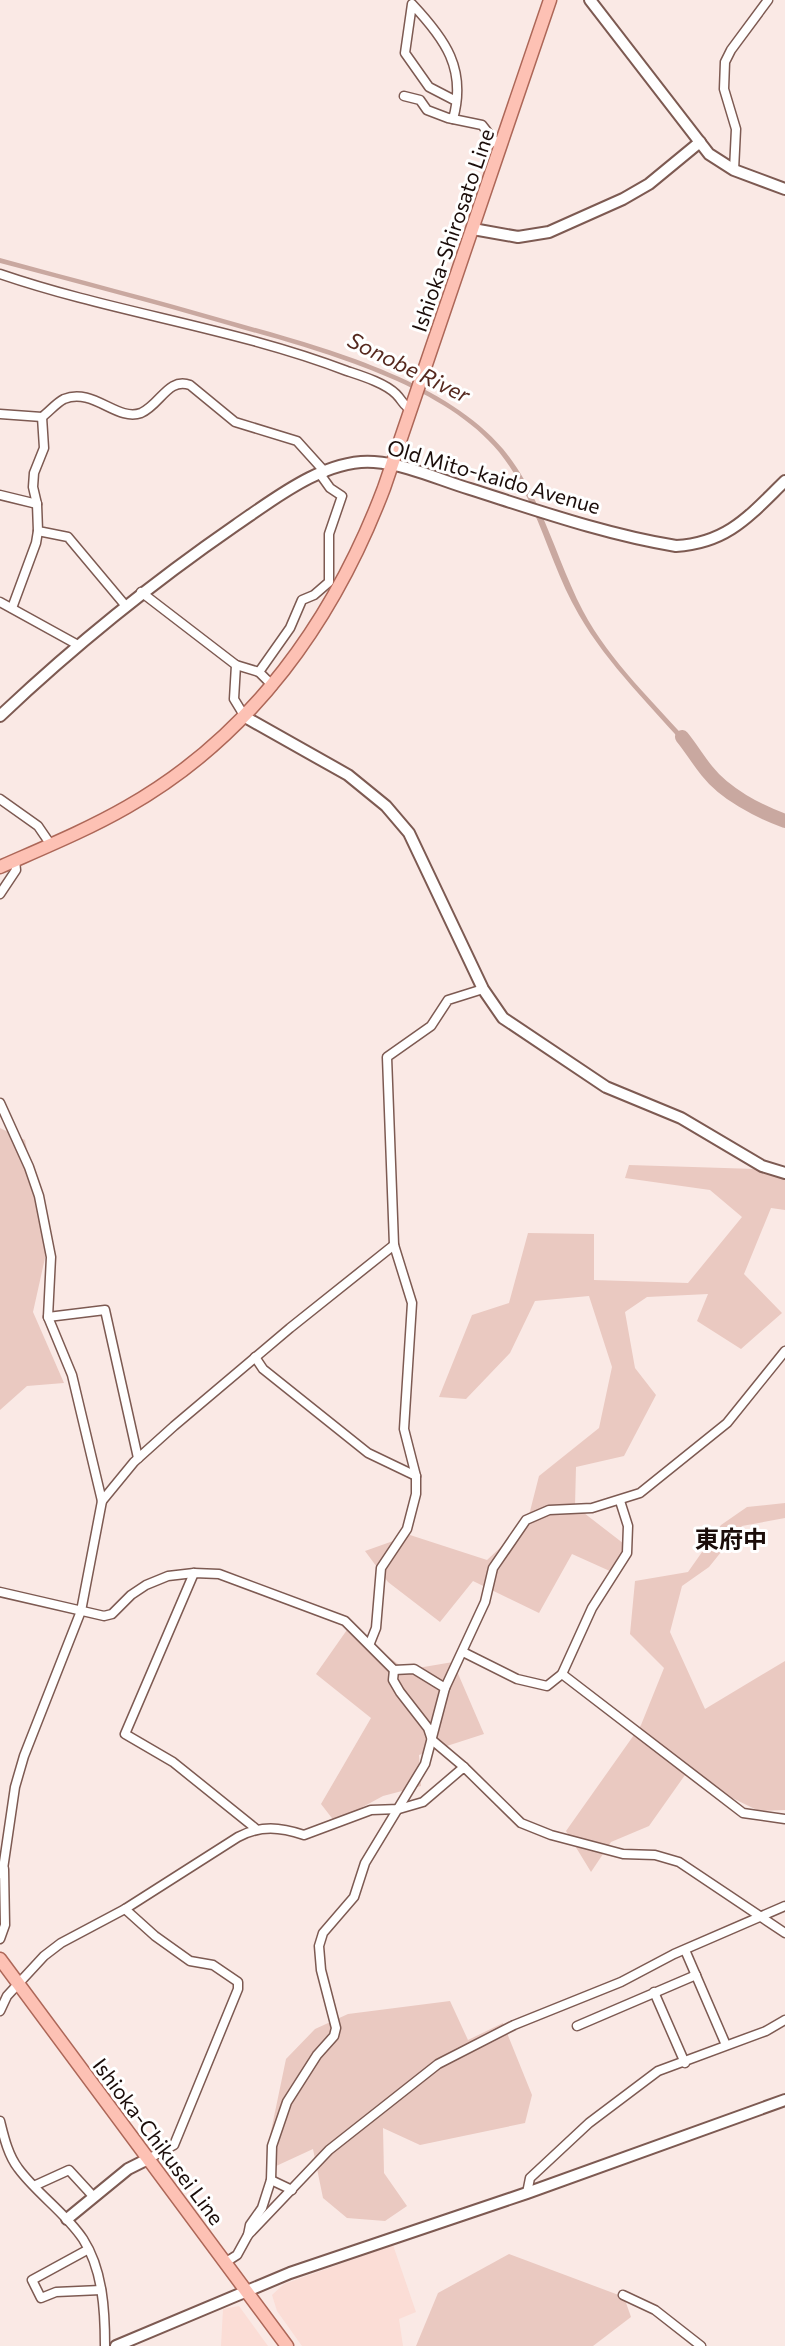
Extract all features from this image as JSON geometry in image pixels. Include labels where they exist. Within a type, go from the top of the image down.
[{"type":"main road","name":"Ishioka-Shirosato Line","points":[[0,867],[51,845],[147,795],[201,756],[245,717],[273,686],[315,630],[361,546],[393,465],[550,0]]},
{"type":"main road","name":"Ishioka-Chikusei Line","points":[[0,1959],[287,2346]]},
{"type":"street","points":[[590,0],[715,159],[734,170],[785,189]]},
{"type":"street","points":[[734,170],[736,129],[724,89],[725,63],[731,50],[768,0]]},
{"type":"street","points":[[453,119],[456,101],[456,70],[440,34],[412,4],[405,54],[429,87],[456,101]]},
{"type":"street","points":[[404,96],[420,100],[427,110],[453,119],[482,125],[500,148]]},
{"type":"street","points":[[473,229],[518,237],[549,232],[622,199],[649,184],[700,142]]},
{"type":"street","points":[[0,274],[48,291],[195,326],[347,370],[387,388],[396,394],[404,407],[413,406]]},
{"type":"street","points":[[0,414],[42,417],[65,399],[91,398],[125,414],[138,414],[151,407],[172,385],[182,382],[190,385],[235,422],[297,441],[323,473],[330,488],[342,496],[329,534],[329,582],[314,596],[302,600],[290,628],[259,672]]},
{"type":"street","points":[[0,613],[36,543],[38,504],[33,487],[34,473],[44,448],[42,417]]},
{"type":"street","name":"Old Mito-kaido Avenue","points":[[0,716],[78,645],[141,592],[258,510],[323,473],[358,462],[393,465],[524,507],[659,544],[695,545],[711,541],[738,526],[785,481]]},
{"type":"street","points":[[0,495],[38,504]]},
{"type":"street","points":[[38,531],[68,537],[125,605]]},
{"type":"street","points":[[141,592],[236,665],[259,672],[273,686]]},
{"type":"street","points":[[6,605],[78,645]]},
{"type":"street","points":[[236,665],[234,699],[245,717],[348,775],[386,806],[409,833],[483,989],[503,1018],[606,1087],[681,1118],[762,1166],[785,1173]]},
{"type":"street","points":[[0,799],[38,826],[51,845]]},
{"type":"street","points":[[0,894],[16,870],[15,861]]},
{"type":"street","points":[[370,1643],[376,1628],[381,1568],[407,1529],[416,1494],[417,1476],[404,1430],[412,1303],[394,1245],[387,1057],[431,1026],[448,1000],[483,989]]},
{"type":"street","points":[[0,1103],[29,1167],[39,1196],[51,1257],[48,1317],[72,1375],[102,1501],[81,1611],[18,1777],[2,1871],[4,1925],[0,1939]]},
{"type":"street","points":[[102,1501],[138,1458],[255,1357],[394,1245]]},
{"type":"street","points":[[48,1317],[105,1310],[138,1458]]},
{"type":"street","points":[[248,2235],[250,2225],[262,2208],[270,2180],[272,2146],[287,2102],[317,2055],[334,2036],[336,2028],[321,1970],[319,1946],[323,1933],[354,1897],[365,1863],[425,1764],[446,1688],[485,1602],[493,1568],[526,1520],[549,1510],[592,1508],[640,1493],[727,1423],[785,1351]]},
{"type":"street","points":[[255,1357],[263,1369],[368,1453],[417,1476]]},
{"type":"street","points":[[463,1652],[517,1679],[547,1686],[562,1674],[592,1608],[627,1553],[628,1526],[620,1501]]},
{"type":"street","points":[[194,1573],[125,1734],[173,1762],[255,1828]]},
{"type":"street","points":[[0,1592],[104,1616],[112,1614],[146,1585],[168,1576],[194,1573],[227,1576],[345,1621],[370,1643],[394,1670],[393,1680],[428,1728],[432,1740],[464,1767],[522,1823],[559,1838],[623,1854],[655,1855],[679,1862],[785,1933]]},
{"type":"street","points":[[394,1670],[414,1669],[446,1688]]},
{"type":"street","points":[[562,1674],[743,1813],[785,1819]]},
{"type":"street","points":[[0,2011],[7,1996],[20,1985],[44,1956],[61,1942],[125,1909],[221,1846],[255,1828],[285,1829],[304,1835],[371,1810],[399,1809],[423,1802],[464,1767]]},
{"type":"street","points":[[226,2262],[237,2255],[248,2235],[329,2150],[438,2064],[514,2025],[621,1982],[685,1950],[785,1906]]},
{"type":"street","points":[[67,2218],[128,2169],[165,2152],[174,2145],[238,1989],[238,1982],[213,1965],[190,1961],[155,1936],[125,1909]]},
{"type":"street","points":[[685,1950],[726,2045]]},
{"type":"street","points":[[578,2026],[696,1975]]},
{"type":"street","points":[[654,1992],[685,2062]]},
{"type":"street","points":[[527,2193],[530,2178],[589,2123],[657,2071],[766,2031],[785,2020]]},
{"type":"street","points":[[116,2346],[290,2273],[527,2193],[785,2100]]},
{"type":"street","points":[[0,2121],[8,2150],[18,2168],[67,2218],[87,2250],[105,2309],[105,2346]]},
{"type":"street","points":[[36,2186],[69,2170],[92,2195]]},
{"type":"street","points":[[270,2180],[292,2190]]},
{"type":"street","points":[[87,2250],[32,2280],[41,2298],[56,2292],[101,2290]]},
{"type":"street","points":[[623,2295],[655,2310],[701,2346]]},
{"type":"shaded area","points":[[0,258],[199,312],[337,353],[412,383],[447,402],[477,424],[503,449],[516,467],[538,507],[573,590],[594,630],[634,682],[694,748],[690,751],[603,651],[568,595],[524,490],[499,452],[474,427],[444,406],[410,387],[336,357],[200,317],[0,263]]},
{"type":"shaded area","points":[[0,1128],[25,1140],[47,1249],[33,1312],[64,1383],[27,1386],[0,1410]]},
{"type":"shaded area","points":[[629,1165],[785,1170],[785,1210],[771,1208],[744,1274],[782,1313],[741,1349],[697,1321],[708,1294],[647,1297],[625,1312],[635,1368],[656,1395],[624,1456],[576,1467],[575,1506],[628,1547],[612,1572],[572,1554],[539,1613],[473,1581],[440,1622],[388,1582],[365,1551],[410,1535],[487,1560],[527,1523],[539,1476],[599,1428],[612,1367],[589,1296],[535,1301],[510,1353],[466,1399],[439,1397],[472,1315],[509,1303],[528,1233],[594,1234],[594,1280],[688,1283],[742,1217],[710,1190],[625,1178]]},
{"type":"shaded area","points":[[785,1503],[785,1518],[742,1526],[709,1567],[682,1586],[670,1632],[705,1709],[785,1661],[785,1810],[759,1811],[685,1775],[649,1826],[611,1842],[591,1872],[566,1831],[641,1725],[664,1668],[630,1634],[635,1581],[688,1572],[721,1525],[747,1507]]},
{"type":"shaded area","points":[[349,1627],[406,1670],[453,1662],[484,1734],[419,1755],[421,1786],[383,1796],[335,1822],[321,1804],[371,1718],[316,1674]]},
{"type":"shaded area","points":[[450,2001],[468,2040],[503,2023],[532,2095],[525,2123],[420,2145],[383,2128],[384,2173],[407,2206],[385,2221],[347,2218],[323,2198],[313,2149],[274,2167],[270,2136],[286,2059],[315,2029],[348,2014]]},
{"type":"shaded area","points":[[393,2245],[416,2312],[399,2319],[403,2346],[302,2346],[277,2311],[272,2295],[284,2284]]},
{"type":"shaded area","points":[[509,2254],[624,2297],[631,2317],[593,2346],[416,2346],[438,2293]]},
{"type":"shaded area","points":[[239,2306],[268,2346],[221,2346],[223,2309]]},
{"type":"waterway","name":"Sonobe River","points":[[682,737],[707,771],[723,787],[753,807],[785,821]]},
{"type":"district","name":"東府中","points":[[731,1538]]}]
